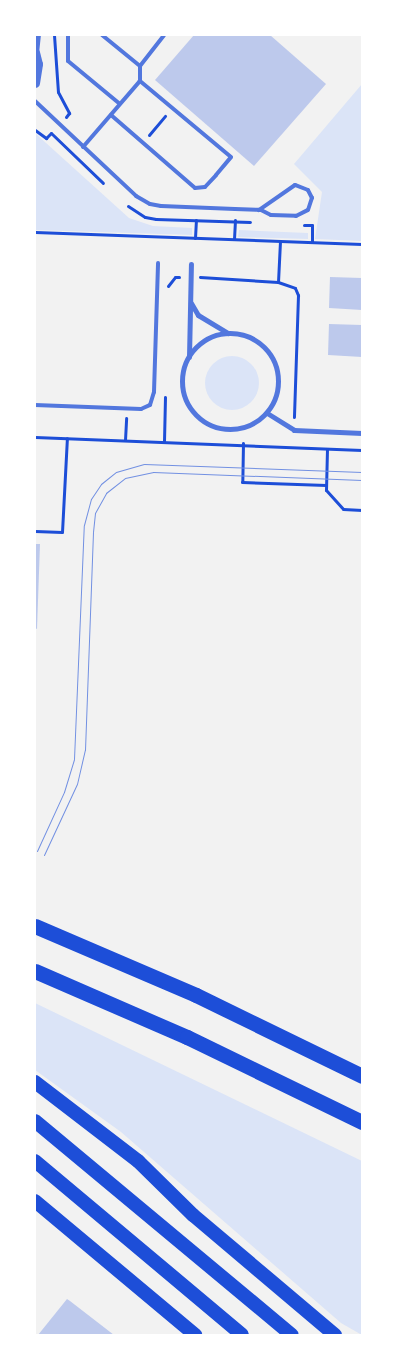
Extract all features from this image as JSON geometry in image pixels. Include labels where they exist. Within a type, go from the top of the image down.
[{"type":"highway","points":[[35,926],[196,995],[362,1076]]},
{"type":"highway","points":[[35,971],[187,1037],[362,1122]]},
{"type":"highway","points":[[35,1082],[138,1161],[193,1215],[335,1335]]},
{"type":"highway","points":[[35,1121],[292,1335]]},
{"type":"highway","points":[[35,1161],[242,1335]]},
{"type":"highway","points":[[35,1201],[195,1335]]},
{"type":"street","points":[[35,83],[38,64],[35,53],[38,35]]},
{"type":"street","points":[[189,357],[191,264]]},
{"type":"street","points":[[190,302],[198,315],[228,333],[251,339],[270,353],[277,368],[278,384],[267,413],[240,428],[209,424],[192,409],[182,388],[183,372],[189,357],[199,345],[228,333]]},
{"type":"street","points":[[267,413],[294,430],[362,433]]},
{"type":"lane","points":[[68,35],[68,61],[120,104]]},
{"type":"lane","points":[[102,35],[140,66]]},
{"type":"lane","points":[[83,147],[140,81],[140,66],[164,35]]},
{"type":"lane","points":[[111,115],[195,188],[205,187],[221,169],[231,157],[140,81]]},
{"type":"lane","points":[[35,101],[136,196],[150,204],[259,210],[271,214],[300,215],[311,207],[312,198],[308,190],[295,185],[259,210]]},
{"type":"lane","points":[[35,406],[144,408],[153,399],[158,263]]},
{"type":"path","points":[[54,35],[58,92],[69,113]]},
{"type":"path","points":[[147,137],[165,116]]},
{"type":"path","points":[[35,130],[46,138],[50,134]]},
{"type":"path","points":[[195,238],[196,220]]},
{"type":"path","points":[[234,222],[234,239]]},
{"type":"path","points":[[312,225],[312,242]]},
{"type":"path","points":[[35,232],[362,244]]},
{"type":"path","points":[[278,282],[280,242]]},
{"type":"path","points":[[126,409],[126,440]]},
{"type":"path","points":[[35,437],[362,450]]},
{"type":"path","points":[[35,532],[62,532],[67,438]]},
{"type":"path","points":[[243,444],[242,482],[326,485]]},
{"type":"path","points":[[327,449],[326,490],[343,509],[362,510]]},
{"type":"shaded area","points":[[362,84],[362,241],[315,239],[322,192],[294,164]]},
{"type":"shaded area","points":[[35,133],[129,218],[153,226],[192,228],[192,235],[35,230]]},
{"type":"shaded area","points":[[239,230],[308,233],[308,239],[238,237]]},
{"type":"shaded area","points":[[232,356],[242,358],[251,364],[257,373],[259,383],[257,393],[251,402],[242,408],[232,410],[222,408],[213,402],[207,393],[205,383],[207,373],[213,364],[222,358]]},
{"type":"shaded area","points":[[35,1003],[362,1161],[362,1335],[341,1323],[121,1132],[35,1070]]},
{"type":"building","points":[[194,35],[270,35],[326,84],[254,166],[155,80]]},
{"type":"building","points":[[330,277],[362,278],[362,310],[329,308]]},
{"type":"building","points":[[329,324],[362,325],[362,357],[328,355]]},
{"type":"building","points":[[35,544],[40,544],[37,629],[35,628]]},
{"type":"building","points":[[67,1299],[70,1301],[114,1335],[38,1335]]},
{"type":"tram line","points":[[37,851],[64,792],[74,759],[84,525],[91,499],[101,484],[116,472],[144,464],[362,472]]},
{"type":"tram line","points":[[44,855],[77,784],[85,750],[93,532],[95,513],[106,493],[125,478],[153,472],[362,480]]}]
